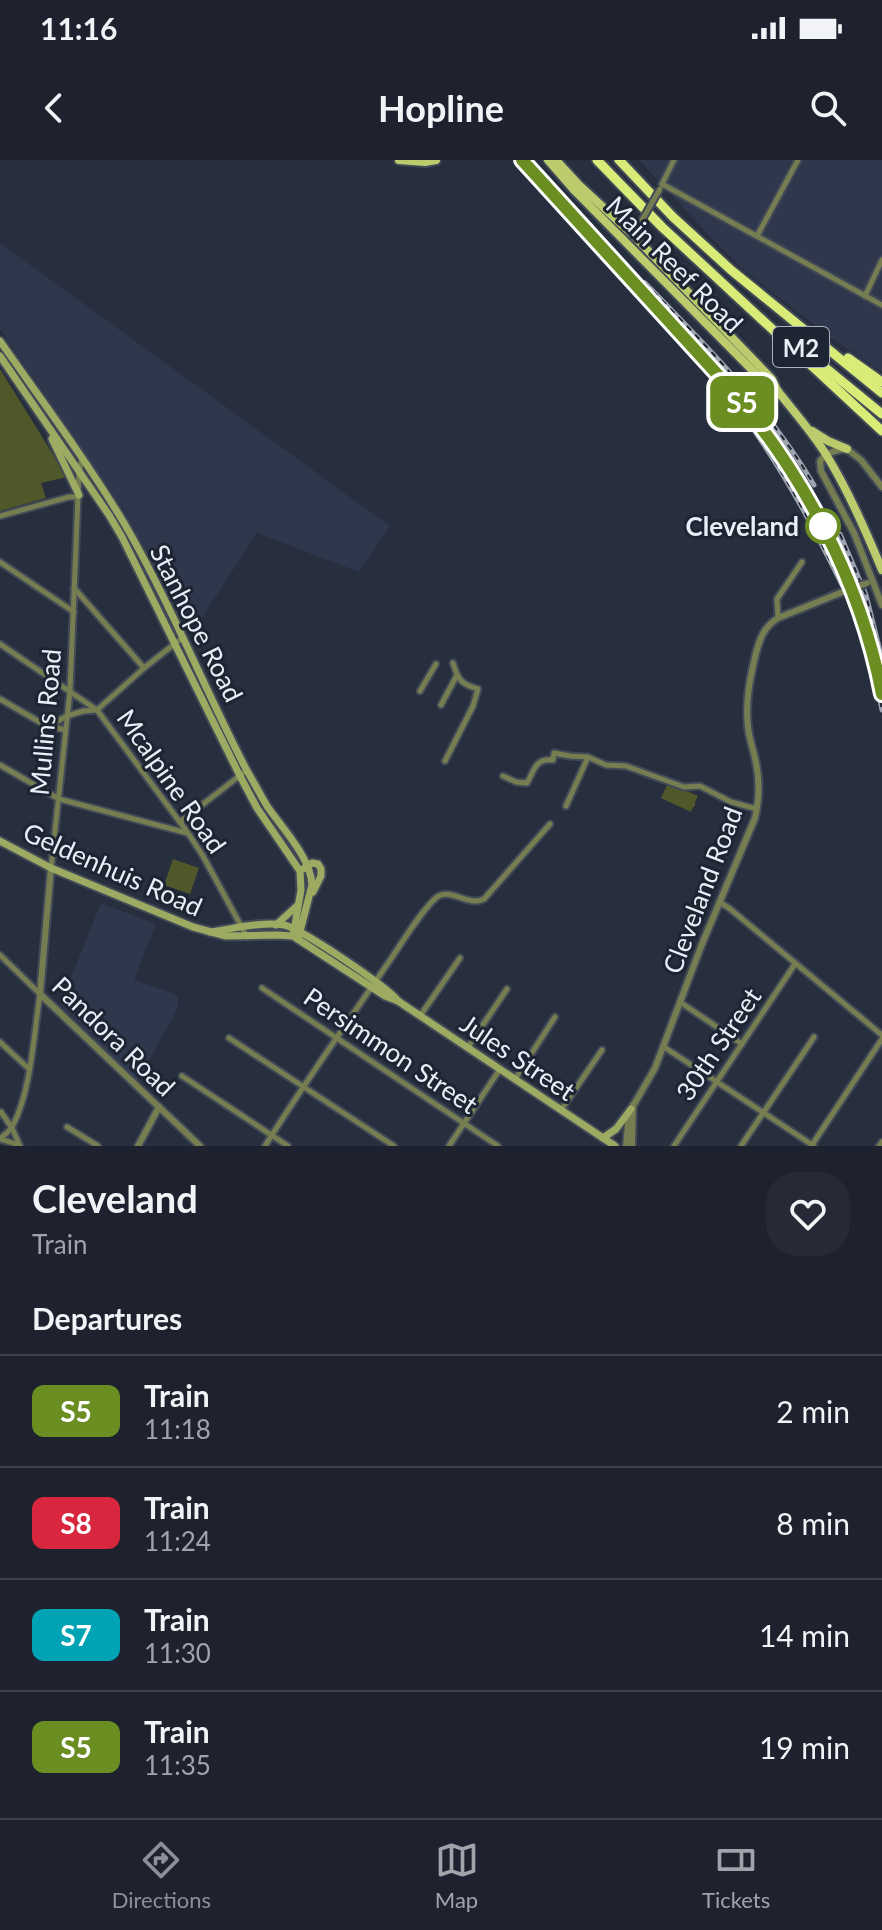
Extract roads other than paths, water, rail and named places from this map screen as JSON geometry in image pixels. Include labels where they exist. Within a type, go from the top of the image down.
[{"type":"highway","name":"M2","points":[[597,160],[720,281],[882,414]]},
{"type":"highway","name":"M2","points":[[619,160],[673,217],[731,270],[882,393]]},
{"type":"highway","points":[[720,281],[882,431]]},
{"type":"highway","points":[[764,297],[882,382]]},
{"type":"main road","points":[[399,160],[436,160]]},
{"type":"main road","name":"Main Reef Road","points":[[548,160],[635,231],[772,379],[826,455],[861,520],[882,570]]},
{"type":"main road","name":"Main Reef Road","points":[[556,160],[567,177],[626,242],[767,385],[777,390]]},
{"type":"main road","name":"Stanhope Road","points":[[0,341],[124,524],[243,772],[257,808],[300,872]]},
{"type":"main road","name":"Stanhope Road","points":[[0,356],[122,537],[179,640]]},
{"type":"main road","points":[[40,414],[78,496],[97,498]]},
{"type":"main road","points":[[805,426],[847,449]]},
{"type":"main road","name":"Stanhope Road","points":[[243,772],[307,865]]},
{"type":"main road","points":[[257,808],[266,804]]},
{"type":"main road","name":"Geldenhuis Road","points":[[0,841],[51,868],[186,925],[226,936],[297,934]]},
{"type":"main road","points":[[307,865],[311,878],[308,901],[297,934],[300,872],[307,865]]},
{"type":"main road","points":[[276,925],[298,905]]},
{"type":"main road","name":"Geldenhuis Road","points":[[210,932],[276,925],[297,934]]},
{"type":"main road","name":"Jules Street","points":[[297,934],[374,984],[385,996],[398,1001],[615,1146]]},
{"type":"main road","points":[[603,1138],[616,1129],[632,1107]]},
{"type":"street","points":[[626,242],[674,160]]},
{"type":"street","points":[[757,236],[798,160]]},
{"type":"street","points":[[661,186],[882,305]]},
{"type":"street","points":[[865,296],[882,260]]},
{"type":"street","points":[[882,487],[861,460],[847,449],[826,455],[820,461],[821,471],[846,515],[870,582],[882,605]]},
{"type":"street","name":"Mullins Road","points":[[12,1128],[29,1069],[40,994],[70,691],[82,459]]},
{"type":"street","points":[[0,516],[78,496]]},
{"type":"street","points":[[0,562],[74,612]]},
{"type":"street","points":[[802,562],[777,599],[778,618],[870,582]]},
{"type":"street","points":[[74,588],[144,668]]},
{"type":"street","name":"Cleveland Road","points":[[632,1107],[652,1076],[757,809],[759,778],[748,727],[747,697],[762,635],[778,618]]},
{"type":"street","points":[[48,726],[67,716],[97,710],[179,640]]},
{"type":"street","name":"Mcalpine Road","points":[[0,644],[97,710],[188,833],[247,937]]},
{"type":"street","points":[[445,761],[473,706],[478,689],[464,683],[453,663]]},
{"type":"street","points":[[420,691],[436,664]]},
{"type":"street","points":[[441,705],[457,675]]},
{"type":"street","points":[[0,699],[48,726],[65,730]]},
{"type":"street","points":[[503,776],[527,783],[536,765],[546,759],[553,760],[554,753],[588,757],[606,765],[626,766],[684,787],[700,786],[731,802],[757,809]]},
{"type":"street","points":[[566,806],[588,757]]},
{"type":"street","points":[[0,765],[59,799],[188,833]]},
{"type":"street","points":[[180,822],[243,772]]},
{"type":"street","points":[[265,1146],[337,1037],[437,897],[446,894],[473,903],[484,899],[550,824]]},
{"type":"street","points":[[664,1047],[813,1146],[882,1037],[719,902]]},
{"type":"street","name":"Pandora Road","points":[[0,955],[200,1146]]},
{"type":"street","points":[[420,1016],[460,958]]},
{"type":"street","name":"30th Street","points":[[674,1146],[795,964]]},
{"type":"street","name":"Persimmon Street","points":[[262,988],[498,1146]]},
{"type":"street","points":[[468,1047],[507,989]]},
{"type":"street","points":[[680,1002],[742,1044]]},
{"type":"street","points":[[515,1079],[555,1017]]},
{"type":"street","points":[[741,1146],[814,1037]]},
{"type":"street","points":[[229,1038],[394,1146]]},
{"type":"street","points":[[0,1042],[29,1069]]},
{"type":"street","points":[[561,1110],[602,1050]]},
{"type":"street","points":[[449,1146],[500,1069]]},
{"type":"street","points":[[182,1076],[288,1146]]},
{"type":"street","points":[[138,1146],[159,1107]]},
{"type":"street","points":[[629,1146],[628,1118],[632,1107]]},
{"type":"street","points":[[0,1112],[20,1108]]},
{"type":"street","points":[[0,1112],[20,1146]]},
{"type":"street","points":[[67,1127],[98,1146]]},
{"type":"street","points":[[0,1139],[12,1128]]},
{"type":"street","points":[[0,1139],[20,1146]]},
{"type":"railway","points":[[518,160],[716,379],[761,440],[800,504],[847,596],[869,652],[882,710]]},
{"type":"railway","points":[[645,283],[757,404],[814,485]]},
{"type":"railway","points":[[800,478],[839,552]]},
{"type":"railway","points":[[840,534],[866,595],[882,659]]},
{"type":"train","name":"S5","points":[[522,160],[728,386],[783,457],[836,553],[860,613],[882,694]]},
{"type":"place","name":"Cleveland","points":[[823,526]]}]
